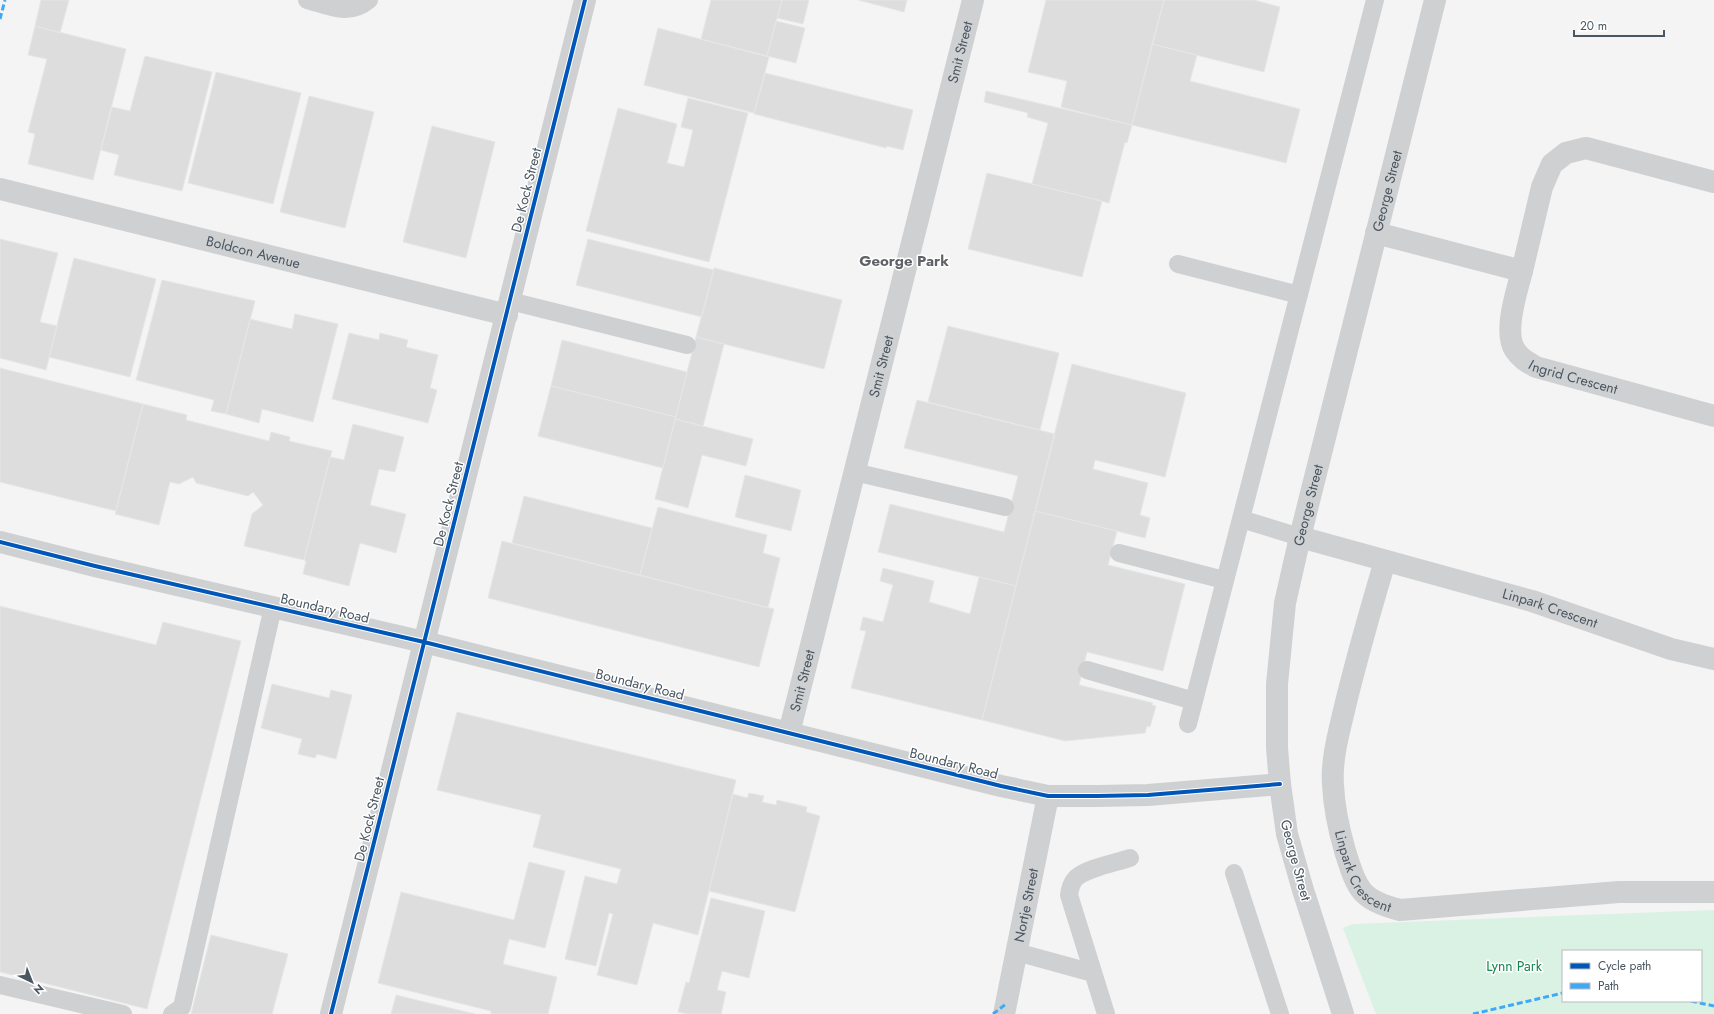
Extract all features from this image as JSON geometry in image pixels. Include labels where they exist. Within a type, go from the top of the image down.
[{"type":"street","name":"De Kock Street","points":[[331,1014],[586,0]]},
{"type":"street","name":"Smit Street","points":[[789,733],[973,0]]},
{"type":"street","name":"George Street","points":[[1343,1014],[1303,890],[1287,834],[1277,748],[1276,684],[1285,603],[1300,537],[1435,0]]},
{"type":"street","name":"Ingrid Crescent","points":[[1714,182],[1586,148],[1566,153],[1552,164],[1542,187],[1512,316],[1511,334],[1514,348],[1523,360],[1536,367],[1714,416]]},
{"type":"street","name":"Boldcon Avenue","points":[[0,189],[508,308]]},
{"type":"street","points":[[1376,233],[1522,271]]},
{"type":"street","name":"Linpark Crescent","points":[[1300,537],[1532,601],[1671,649],[1714,659]]},
{"type":"street","name":"Boundary Road","points":[[0,542],[95,566],[424,642],[1001,786],[1048,796],[1148,795],[1280,784]]},
{"type":"street","name":"Linpark Crescent","points":[[1386,561],[1361,639],[1334,753],[1333,785],[1341,836],[1355,882],[1366,896],[1382,906],[1400,910],[1620,892],[1714,892]]},
{"type":"street","name":"Nortje Street","points":[[1004,1014],[1048,796]]},
{"type":"lane","points":[[307,0],[341,10],[352,9],[363,5],[369,0]]},
{"type":"lane","points":[[1188,724],[1375,0]]},
{"type":"lane","points":[[1178,264],[1299,295]]},
{"type":"lane","points":[[508,308],[686,345]]},
{"type":"lane","points":[[854,472],[1005,508]]},
{"type":"lane","points":[[1241,519],[1300,537]]},
{"type":"lane","points":[[1119,553],[1224,580]]},
{"type":"lane","points":[[172,1014],[182,1006],[273,607]]},
{"type":"lane","points":[[1086,670],[1194,701]]},
{"type":"lane","points":[[1106,1014],[1070,903],[1069,895],[1075,879],[1083,873],[1130,858]]},
{"type":"lane","points":[[1234,873],[1280,1014]]},
{"type":"lane","points":[[1016,952],[1093,973]]},
{"type":"lane","points":[[0,985],[123,1014]]},
{"type":"green space","name":"Lynn Park","points":[[1714,910],[1714,1014],[1376,1014],[1343,928],[1353,924]]},
{"type":"building","points":[[41,0],[69,0],[60,33],[35,26]]},
{"type":"building","points":[[711,0],[782,0],[767,56],[701,39]]},
{"type":"building","points":[[782,0],[809,0],[803,24],[777,18]]},
{"type":"building","points":[[858,0],[907,0],[904,12]]},
{"type":"building","points":[[1046,0],[1164,0],[1132,125],[1061,107],[1067,81],[1028,72]]},
{"type":"building","points":[[1164,0],[1254,0],[1280,7],[1264,72],[1152,44]]},
{"type":"building","points":[[776,21],[805,28],[796,63],[767,56]]},
{"type":"building","points":[[35,26],[126,49],[93,180],[28,164],[35,134],[28,132],[47,59],[28,55]]},
{"type":"building","points":[[658,28],[769,57],[754,113],[644,85]]},
{"type":"building","points":[[1152,44],[1197,55],[1190,81],[1300,109],[1286,163],[1132,125]]},
{"type":"building","points":[[145,56],[212,72],[182,191],[114,175],[119,155],[101,150],[112,107],[130,111]]},
{"type":"building","points":[[216,72],[301,93],[273,204],[188,183]]},
{"type":"building","points":[[765,73],[913,110],[903,150],[887,146],[886,148],[754,114]]},
{"type":"building","points":[[986,91],[1132,125],[1127,143],[1125,142],[1109,203],[1032,184],[1048,123],[1027,117],[1028,113],[984,102]]},
{"type":"building","points":[[309,96],[374,112],[345,228],[280,212]]},
{"type":"building","points":[[688,98],[748,113],[709,262],[586,231],[618,108],[677,124],[667,163],[684,167],[693,130],[681,127]]},
{"type":"building","points":[[432,126],[495,142],[466,258],[403,242]]},
{"type":"building","points":[[987,173],[1102,201],[1082,277],[968,249]]},
{"type":"building","points":[[0,239],[58,253],[40,322],[57,326],[46,370],[0,358]]},
{"type":"building","points":[[588,239],[714,270],[702,317],[576,285]]},
{"type":"building","points":[[74,258],[156,279],[130,377],[49,357]]},
{"type":"building","points":[[714,268],[842,300],[824,369],[696,337]]},
{"type":"building","points":[[162,280],[255,301],[226,414],[211,411],[214,400],[136,380]]},
{"type":"building","points":[[295,314],[338,324],[313,422],[262,409],[259,423],[226,414],[250,319],[292,329]]},
{"type":"building","points":[[948,326],[1059,353],[1040,430],[928,402]]},
{"type":"building","points":[[349,333],[379,340],[380,333],[408,340],[406,347],[438,355],[430,388],[437,390],[428,423],[332,399]]},
{"type":"building","points":[[696,337],[724,344],[703,426],[675,419]]},
{"type":"building","points":[[562,340],[687,372],[676,417],[551,386]]},
{"type":"building","points":[[1072,364],[1186,393],[1165,477],[1095,460],[1093,469],[1148,483],[1140,515],[1150,518],[1145,538],[1035,511]]},
{"type":"building","points":[[0,368],[143,404],[116,511],[0,482]]},
{"type":"building","points":[[551,386],[676,417],[663,468],[538,436]]},
{"type":"building","points":[[917,400],[1055,434],[1016,586],[878,552],[890,504],[1004,532],[1018,476],[904,448]]},
{"type":"building","points":[[143,404],[187,415],[186,420],[269,441],[271,432],[290,437],[289,441],[332,451],[304,560],[244,546],[252,514],[263,505],[253,492],[248,496],[196,483],[193,477],[179,484],[170,482],[159,525],[115,514]]},
{"type":"building","points":[[675,419],[753,439],[746,466],[702,455],[688,508],[655,499]]},
{"type":"building","points":[[353,424],[404,437],[395,472],[379,469],[370,505],[406,514],[396,553],[360,543],[349,586],[303,574],[306,561],[304,560],[330,457],[344,460]]},
{"type":"building","points":[[745,475],[801,490],[791,531],[735,517]]},
{"type":"building","points":[[524,496],[652,528],[640,575],[512,543]]},
{"type":"building","points":[[658,507],[767,535],[763,553],[780,558],[768,608],[640,575]]},
{"type":"building","points":[[1035,511],[1117,531],[1108,565],[1185,584],[1163,671],[1087,652],[1079,685],[1153,703],[1152,705],[1156,706],[1150,727],[1147,726],[1145,733],[1065,741],[982,720]]},
{"type":"building","points":[[502,541],[774,609],[759,667],[488,598]]},
{"type":"building","points":[[883,568],[934,581],[929,602],[970,614],[979,577],[1016,586],[982,720],[851,688],[866,631],[860,630],[863,617],[883,622],[893,585],[880,581]]},
{"type":"building","points":[[0,606],[156,645],[163,622],[241,641],[147,1009],[0,972]]},
{"type":"building","points":[[272,684],[329,698],[331,690],[352,695],[336,759],[317,754],[315,758],[298,754],[302,739],[261,728]]},
{"type":"building","points":[[457,712],[736,780],[698,935],[653,923],[637,985],[597,975],[613,914],[609,913],[596,966],[565,959],[585,876],[617,884],[621,869],[533,847],[541,815],[437,790]]},
{"type":"building","points":[[749,793],[764,796],[762,802],[776,805],[777,800],[807,807],[806,812],[820,816],[795,912],[709,891],[733,794],[747,798]]},
{"type":"building","points":[[529,862],[565,871],[545,948],[509,939],[503,964],[557,977],[548,1014],[491,1014],[491,1011],[378,983],[401,892],[514,920]]},
{"type":"building","points":[[711,898],[765,911],[749,978],[722,971],[717,990],[726,992],[721,1014],[688,1014],[678,1012],[686,982],[689,983]]},
{"type":"building","points":[[211,935],[288,954],[272,1014],[191,1014]]},
{"type":"building","points":[[396,995],[475,1014],[391,1014]]},
{"type":"marked path","points":[[0,19],[5,0]]},
{"type":"marked path","points":[[1473,1014],[1562,993]]},
{"type":"marked path","points":[[1696,1002],[1714,1006]]},
{"type":"marked path","points":[[993,1014],[1006,1004]]},
{"type":"cycle path","points":[[331,1014],[585,0]]},
{"type":"cycle path","points":[[0,542],[95,566],[424,642],[1001,786],[1048,796],[1148,795],[1280,784]]},
{"type":"district","name":"George Park","points":[[904,261]]}]
